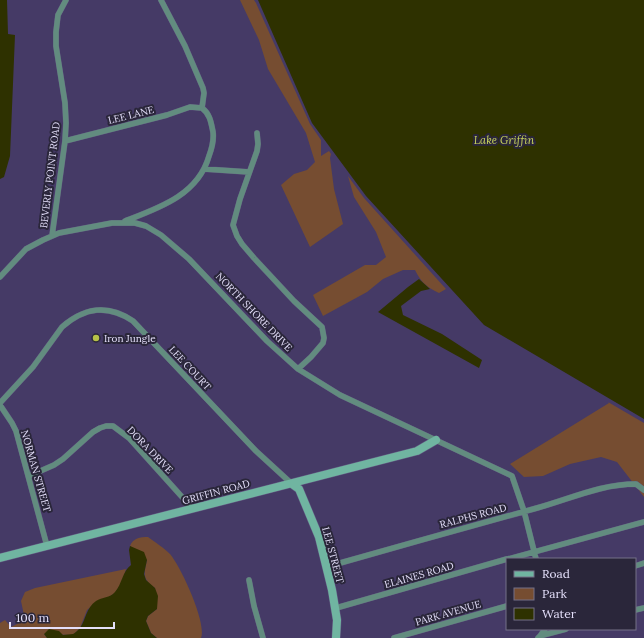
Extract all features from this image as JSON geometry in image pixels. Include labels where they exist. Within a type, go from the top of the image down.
[{"type":"street","name":"BEVERLY POINT ROAD","points":[[52,236],[65,141],[65,103],[58,66],[56,32],[58,15],[66,0]]},
{"type":"street","points":[[122,222],[160,208],[173,201],[194,183],[204,169],[210,155],[213,135],[210,118],[207,112],[202,108],[204,93],[203,88],[185,46],[162,0]]},
{"type":"street","name":"LEE LANE","points":[[65,141],[167,115],[190,107],[202,108]]},
{"type":"street","points":[[258,133],[257,151],[234,218],[233,225],[242,244],[254,258],[294,301],[322,327],[324,332],[323,343],[298,369]]},
{"type":"street","points":[[204,169],[249,172]]},
{"type":"street","name":"NORTH SHORE DRIVE","points":[[0,277],[26,249],[52,236],[68,231],[122,222],[141,224],[161,235],[190,259],[267,341],[298,369],[340,395],[512,476],[524,511],[536,558]]},
{"type":"street","name":"LEE COURT","points":[[0,404],[33,367],[62,327],[67,323],[82,313],[91,311],[103,310],[118,313],[138,326],[256,450],[292,484]]},
{"type":"street","name":"NORMAN STREET","points":[[0,404],[16,432],[47,546]]},
{"type":"street","name":"DORA DRIVE","points":[[29,476],[54,465],[63,459],[93,432],[106,426],[113,426],[129,438],[192,508]]},
{"type":"street","name":"GRIFFIN ROAD","points":[[0,558],[417,451],[436,440]]},
{"type":"street","name":"LEE STREET","points":[[292,484],[299,489],[319,537],[336,608],[336,638]]},
{"type":"street","name":"RALPHS ROAD","points":[[326,567],[560,502],[605,486],[636,484],[644,490]]},
{"type":"street","name":"ELAINES ROAD","points":[[512,558],[644,522]]},
{"type":"street","name":"ELAINES ROAD","points":[[336,608],[506,560]]},
{"type":"street","points":[[249,580],[254,606],[263,638]]},
{"type":"street","name":"PARK AVENUE","points":[[394,638],[506,606]]},
{"type":"street","points":[[539,637],[563,630]]},
{"type":"green space","points":[[240,0],[254,0],[256,3],[310,124],[321,140],[321,156],[329,151],[331,154],[330,158],[334,189],[343,224],[310,247],[281,185],[294,174],[307,170],[315,162],[306,133],[268,69],[259,40]]},
{"type":"green space","points":[[348,176],[364,198],[446,289],[439,293],[424,284],[415,270],[403,270],[383,279],[367,292],[323,316],[313,295],[365,265],[376,265],[386,257],[376,232],[354,197]]},
{"type":"green space","points":[[608,402],[644,423],[644,497],[617,462],[601,457],[570,464],[543,476],[524,477],[510,464],[609,403]]},
{"type":"green space","points":[[148,537],[170,554],[180,570],[197,608],[202,631],[201,638],[157,638],[151,633],[146,621],[148,616],[157,609],[155,588],[148,582],[145,576],[147,560],[130,546],[137,538]]},
{"type":"green space","points":[[126,569],[122,582],[115,593],[96,602],[87,610],[80,628],[73,635],[44,634],[47,638],[0,638],[0,623],[5,620],[11,627],[25,620],[21,601],[25,592],[35,588]]},
{"type":"water","points":[[0,0],[7,0],[8,34],[15,35],[10,156],[4,177],[0,179]]},
{"type":"water","name":"Lake Griffin","points":[[258,0],[644,0],[644,419],[484,325],[366,196],[312,123]]},
{"type":"water","points":[[419,279],[430,289],[421,291],[401,306],[403,315],[442,334],[482,360],[479,368],[378,312]]},
{"type":"water","points":[[130,546],[144,552],[147,560],[144,574],[146,580],[155,588],[158,596],[157,609],[148,616],[146,621],[151,633],[157,638],[47,638],[44,634],[49,629],[59,631],[63,635],[74,634],[82,625],[88,610],[93,604],[115,592],[126,571],[131,565],[129,550]]},
{"type":"place","name":"Iron Jungle","points":[[96,338]]}]
